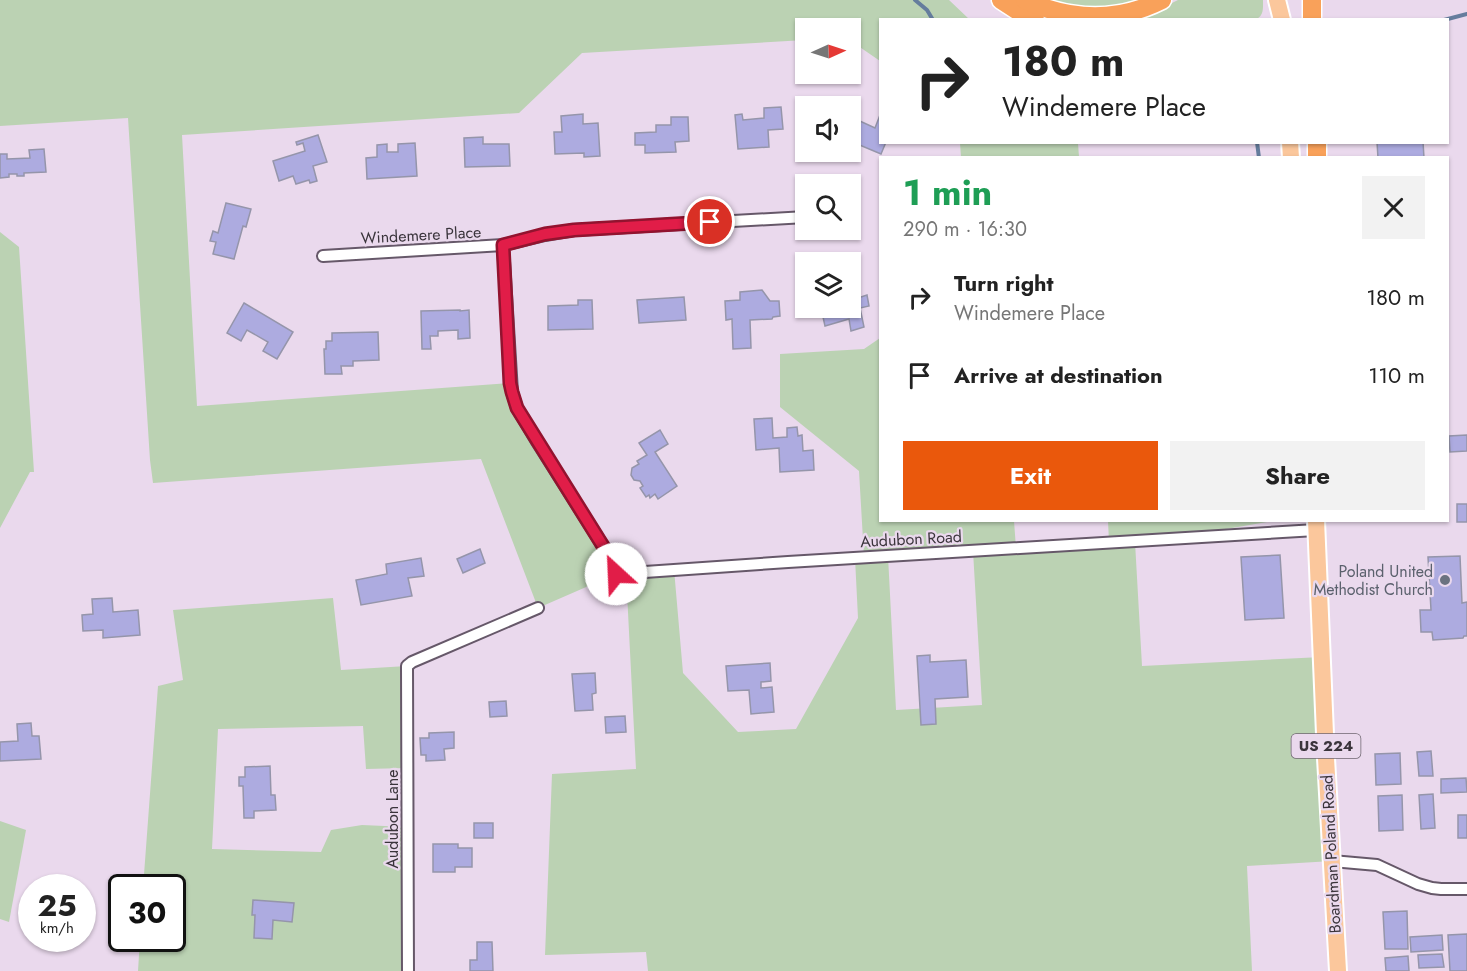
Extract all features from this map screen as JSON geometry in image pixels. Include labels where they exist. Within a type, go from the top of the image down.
[{"type":"highway","points":[[1000,0],[1031,18]]},
{"type":"highway","points":[[1025,0],[1045,9],[1075,15],[1104,17],[1134,12],[1162,0]]},
{"type":"highway","points":[[1312,0],[1312,18]]},
{"type":"main road","points":[[1277,0],[1283,18]]},
{"type":"main road","points":[[1284,18],[1289,0]]},
{"type":"main road","name":"Boardman Poland Road","points":[[1316,525],[1338,971]]},
{"type":"street","name":"Windemere Place","points":[[323,256],[503,245],[545,234],[574,230],[795,218]]},
{"type":"street","name":"Audubon Road","points":[[503,245],[510,383],[517,408],[608,554],[616,574],[1316,525]]},
{"type":"street","name":"Audubon Lane","points":[[408,971],[406,666],[538,608]]},
{"type":"street","points":[[1332,861],[1377,865],[1431,888],[1467,889]]},
{"type":"green space","points":[[0,0],[949,0],[968,18],[879,18],[879,60],[861,48],[861,18],[795,18],[795,41],[582,53],[519,113],[182,135],[197,406],[510,383],[512,392],[616,574],[538,608],[481,459],[153,483],[128,118],[0,126]]},
{"type":"green space","points":[[1050,0],[1144,0],[1120,5],[1086,7]]},
{"type":"green space","points":[[1178,0],[1263,0],[1262,14],[1257,18],[1134,18]]},
{"type":"green space","points":[[960,144],[1078,144],[1079,156],[961,156]]},
{"type":"green space","points":[[0,232],[19,247],[34,472],[30,472],[0,528]]},
{"type":"green space","points":[[879,339],[879,522],[1014,522],[1016,548],[1109,542],[1108,522],[1267,522],[1162,540],[1135,542],[1142,666],[1322,657],[1332,861],[1247,866],[1252,971],[648,971],[646,952],[545,955],[552,774],[636,769],[626,573],[674,569],[683,673],[738,732],[796,729],[858,618],[855,558],[864,557],[859,471],[780,407],[780,354],[864,349]],"holes":[[[973,551],[982,705],[896,710],[888,556]]]},
{"type":"green space","points":[[333,598],[341,670],[407,666],[407,768],[366,769],[363,726],[218,729],[212,849],[321,852],[331,830],[362,825],[407,827],[408,971],[138,971],[139,952],[186,952],[186,874],[144,874],[158,686],[183,680],[173,610]]},
{"type":"green space","points":[[0,821],[26,830],[9,922],[0,919]]},
{"type":"building","points":[[781,107],[783,129],[768,130],[769,147],[738,149],[735,115],[742,114],[743,120],[764,118],[764,108]]},
{"type":"building","points":[[583,114],[583,124],[598,123],[600,156],[584,157],[584,153],[555,154],[554,132],[562,132],[561,116]]},
{"type":"building","points":[[671,117],[688,117],[689,141],[675,142],[676,152],[645,153],[645,145],[635,145],[635,133],[656,132],[656,125],[671,125]]},
{"type":"building","points":[[879,118],[879,144],[885,144],[881,154],[861,146],[861,122],[875,128]]},
{"type":"building","points":[[318,135],[327,162],[313,166],[317,181],[310,183],[309,180],[296,184],[293,176],[279,181],[273,161],[305,151],[303,143],[297,145],[296,142]]},
{"type":"building","points":[[483,137],[483,144],[509,144],[510,166],[465,167],[464,138]]},
{"type":"building","points":[[415,143],[417,176],[367,179],[366,158],[377,157],[377,145],[387,144],[387,152],[398,152],[398,144]]},
{"type":"building","points":[[1377,144],[1423,144],[1424,156],[1378,156]]},
{"type":"building","points":[[44,149],[46,172],[24,173],[24,176],[9,174],[9,177],[0,178],[0,154],[7,154],[7,159],[30,158],[29,150]]},
{"type":"building","points":[[226,203],[251,209],[246,227],[243,226],[234,259],[213,254],[216,242],[210,241],[213,231],[218,233]]},
{"type":"building","points":[[762,290],[770,301],[779,301],[780,316],[772,319],[750,320],[751,348],[733,349],[732,319],[726,320],[725,301],[740,300],[740,292]]},
{"type":"building","points":[[867,295],[869,306],[861,308],[861,297]]},
{"type":"building","points":[[684,297],[686,320],[639,323],[637,300]]},
{"type":"building","points":[[578,300],[592,300],[593,329],[548,330],[548,306],[578,305]]},
{"type":"building","points":[[244,303],[293,332],[277,359],[263,351],[268,342],[247,330],[241,341],[227,333]]},
{"type":"building","points":[[469,310],[470,338],[458,339],[458,330],[438,331],[438,336],[430,336],[431,349],[422,349],[421,311]]},
{"type":"building","points":[[861,313],[864,327],[851,331],[849,319],[825,326],[823,318],[861,318]]},
{"type":"building","points":[[378,332],[379,360],[353,361],[353,366],[341,366],[342,374],[325,374],[324,349],[326,349],[326,341],[332,341],[332,333]]},
{"type":"building","points":[[772,418],[773,438],[787,437],[787,428],[797,427],[798,436],[802,435],[803,451],[813,450],[814,470],[780,472],[779,448],[756,450],[754,419]]},
{"type":"building","points":[[660,430],[668,444],[655,452],[677,486],[658,499],[655,494],[650,498],[649,495],[646,497],[640,488],[643,486],[640,481],[634,480],[631,475],[632,468],[639,464],[637,461],[647,455],[639,443]]},
{"type":"building","points":[[1467,435],[1467,451],[1450,452],[1449,436]]},
{"type":"building","points":[[1457,504],[1467,504],[1467,522],[1457,522]]},
{"type":"building","points":[[480,549],[485,563],[463,573],[457,559]]},
{"type":"building","points":[[1280,555],[1284,618],[1245,620],[1241,557]]},
{"type":"building","name":"Poland United Methodist Church","points":[[1460,556],[1462,603],[1467,602],[1467,636],[1433,640],[1432,632],[1421,632],[1420,610],[1431,610],[1428,557]]},
{"type":"building","points":[[421,558],[424,576],[408,578],[412,596],[361,605],[356,580],[387,574],[386,564]]},
{"type":"building","points":[[112,598],[113,612],[138,610],[140,635],[103,638],[103,630],[83,631],[82,615],[93,614],[92,599]]},
{"type":"building","points":[[930,655],[930,662],[966,660],[968,697],[935,699],[936,724],[921,725],[917,656]]},
{"type":"building","points":[[770,663],[771,681],[761,682],[761,688],[772,687],[774,712],[751,714],[749,690],[728,691],[726,666]]},
{"type":"building","points":[[595,673],[596,693],[592,694],[593,710],[575,711],[572,674]]},
{"type":"building","points":[[506,701],[507,716],[490,717],[489,702]]},
{"type":"building","points":[[625,716],[626,732],[606,733],[605,717]]},
{"type":"building","points":[[31,723],[32,736],[39,736],[41,759],[0,761],[0,742],[18,741],[17,724]]},
{"type":"building","points":[[454,732],[454,748],[444,749],[445,760],[426,761],[426,755],[421,755],[420,738],[429,738],[429,733]]},
{"type":"building","points":[[1431,751],[1433,776],[1419,776],[1417,752]]},
{"type":"building","points":[[1400,753],[1401,784],[1376,785],[1375,754]]},
{"type":"building","points":[[270,766],[271,795],[275,795],[276,810],[254,811],[254,818],[244,818],[243,786],[239,786],[239,777],[245,777],[245,767]]},
{"type":"building","points":[[1466,778],[1467,792],[1441,793],[1441,779]]},
{"type":"building","points":[[1433,794],[1435,828],[1421,829],[1419,795]]},
{"type":"building","points":[[1402,795],[1403,830],[1379,831],[1378,796]]},
{"type":"building","points":[[1458,815],[1467,815],[1467,838],[1458,838]]},
{"type":"building","points":[[474,823],[493,823],[493,838],[474,838]]},
{"type":"building","points":[[433,844],[458,844],[458,848],[472,848],[472,867],[455,867],[455,872],[433,872]]},
{"type":"building","points":[[253,900],[294,903],[292,922],[273,920],[272,939],[254,938]]},
{"type":"building","points":[[1407,911],[1408,949],[1385,949],[1383,912]]},
{"type":"building","points":[[1467,934],[1467,971],[1450,971],[1448,935]]},
{"type":"building","points":[[1442,935],[1443,950],[1411,952],[1410,937]]},
{"type":"building","points":[[477,942],[492,942],[493,971],[470,971],[470,960],[477,960]]},
{"type":"building","points":[[1442,954],[1444,967],[1419,968],[1418,955]]},
{"type":"building","points":[[1408,956],[1409,971],[1386,971],[1385,958]]},
{"type":"waterway","points":[[915,0],[927,10],[932,18]]},
{"type":"waterway","points":[[1449,19],[1467,14]]},
{"type":"waterway","points":[[1257,144],[1259,156]]},
{"type":"place","name":"Poland United Methodist Church","points":[[1445,580]]},
{"type":"route","points":[[616,574],[608,554],[517,408],[510,383],[503,245],[545,234],[574,230],[710,222]]}]
